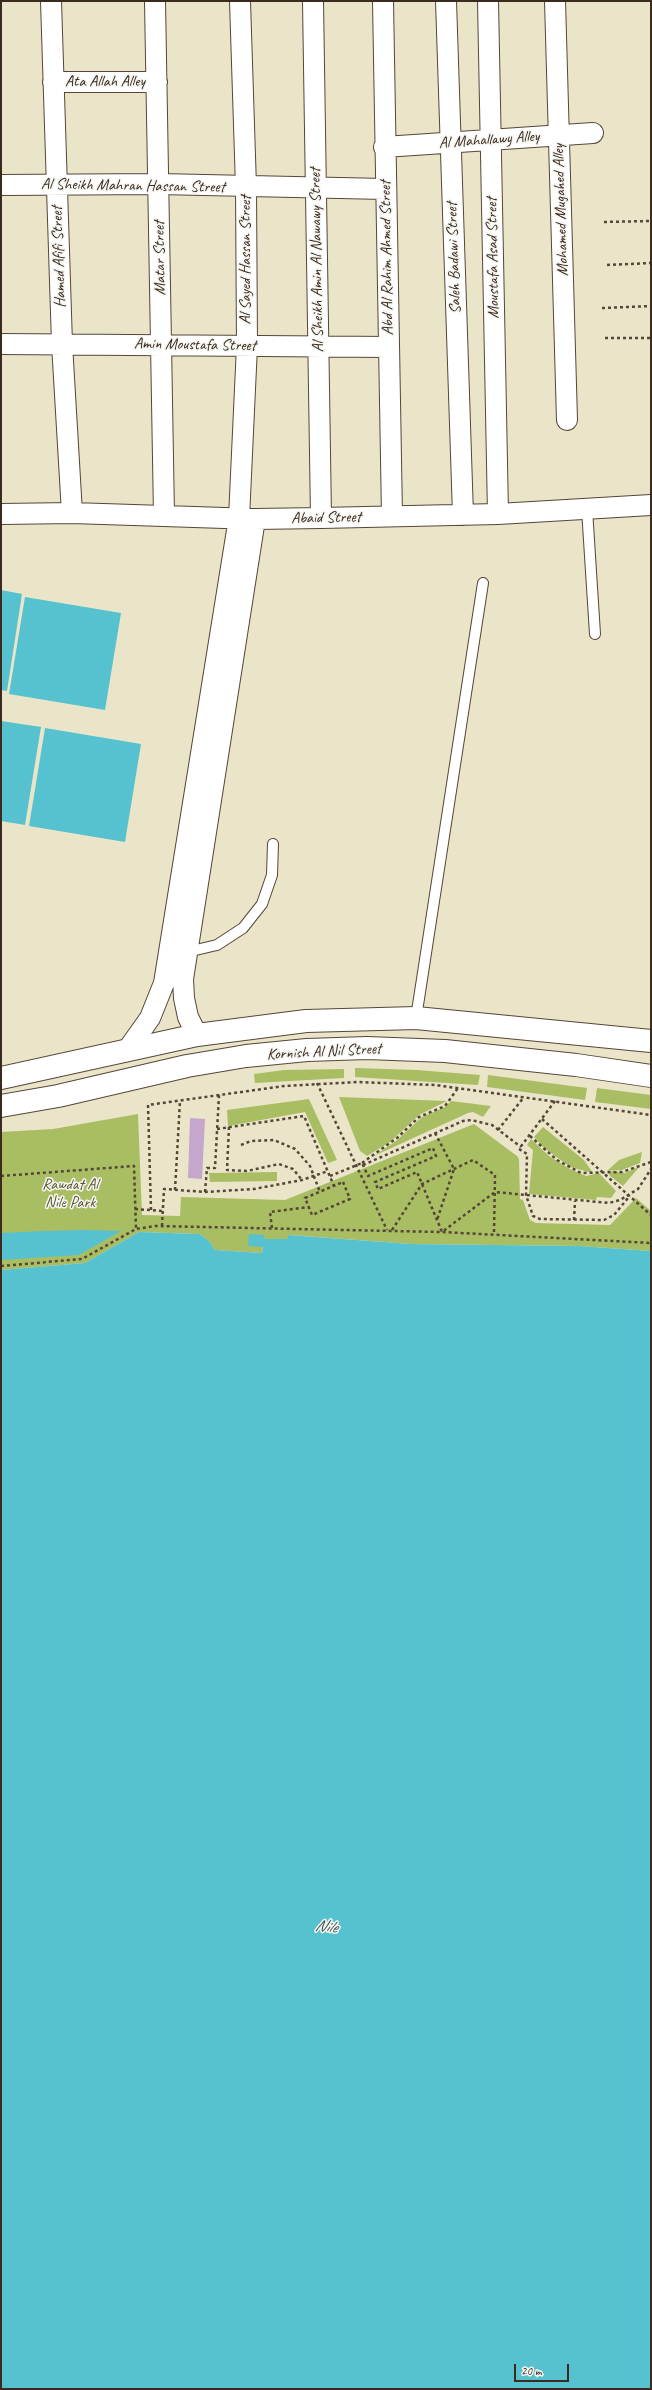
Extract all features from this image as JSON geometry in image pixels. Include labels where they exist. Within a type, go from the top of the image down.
[{"type":"highway","name":"Kornish Al Nil Street","points":[[1,1078],[197,1035],[306,1021],[416,1018],[651,1041]]},
{"type":"highway","name":"Kornish Al Nil Street","points":[[1,1106],[58,1096],[187,1066],[246,1056],[307,1050],[367,1048],[445,1051],[576,1065],[651,1076]]},
{"type":"street","name":"Hamed Afifi Street","points":[[51,1],[62,344],[72,513]]},
{"type":"street","name":"Matar Street","points":[[155,1],[164,515]]},
{"type":"street","name":"Al Sayed Hassan Street","points":[[240,1],[246,187],[247,519]]},
{"type":"street","name":"Al Sheikh Amin Al Nawawy Street","points":[[313,1],[321,518]]},
{"type":"street","name":"Abd Al Rahim Ahmed Street","points":[[383,1],[384,147],[392,516]]},
{"type":"street","name":"Saleh Badawi Street","points":[[446,1],[463,515]]},
{"type":"street","name":"Moustafa Asad Street","points":[[488,1],[498,514]]},
{"type":"street","name":"Mohamed Mugahed Alley","points":[[555,1],[567,420]]},
{"type":"street","name":"Ata Allah Alley","points":[[53,82],[157,82]]},
{"type":"street","name":"Al Mahallawy Alley","points":[[384,147],[593,133]]},
{"type":"street","name":"Al Sheikh Mahran Hassan Street","points":[[1,185],[57,183],[159,184],[385,189]]},
{"type":"street","name":"Amin Moustafa Street","points":[[1,344],[318,348],[389,347]]},
{"type":"street","name":"Abaid Street","points":[[1,514],[72,513],[247,519],[321,518],[498,514],[651,505]]},
{"type":"street","points":[[197,1035],[188,1017],[184,998],[183,978],[247,519]]},
{"type":"street","points":[[128,1049],[150,1018],[164,983],[247,519]]},
{"type":"lane","points":[[587,509],[595,634]]},
{"type":"lane","points":[[416,1018],[483,583]]},
{"type":"lane","points":[[187,952],[217,945],[243,928],[262,904],[272,875],[273,844]]},
{"type":"path","points":[[604,222],[651,221]]},
{"type":"path","points":[[607,265],[651,263]]},
{"type":"path","points":[[602,308],[651,306]]},
{"type":"path","points":[[606,338],[651,338]]},
{"type":"path","points":[[317,1083],[387,1230]]},
{"type":"path","points":[[151,1210],[148,1105],[317,1083],[396,1083],[458,1088],[651,1115]]},
{"type":"path","points":[[363,1164],[397,1138],[419,1117],[445,1106],[458,1088]]},
{"type":"path","points":[[205,1192],[207,1168],[215,1168],[219,1095]]},
{"type":"path","points":[[498,1130],[524,1097]]},
{"type":"path","points":[[175,1191],[180,1101]]},
{"type":"path","points":[[555,1101],[519,1150],[527,1154],[526,1195],[530,1213],[536,1218],[574,1220],[598,1220],[609,1218],[641,1185],[651,1169]]},
{"type":"path","points":[[217,1129],[304,1116],[334,1186]]},
{"type":"path","points":[[542,1119],[651,1215]]},
{"type":"path","points":[[330,1176],[363,1164],[435,1133],[471,1120],[486,1122],[521,1147]]},
{"type":"path","points":[[229,1127],[227,1170],[246,1171],[279,1164],[292,1169],[302,1180]]},
{"type":"path","points":[[435,1133],[454,1169],[437,1220]]},
{"type":"path","points":[[530,1136],[548,1153],[566,1166],[581,1173],[622,1172],[651,1162]]},
{"type":"path","points":[[241,1145],[263,1139],[285,1143],[303,1157],[315,1176],[320,1192]]},
{"type":"path","points":[[363,1164],[368,1176],[433,1148],[436,1156],[375,1182],[378,1189],[417,1172],[442,1232]]},
{"type":"path","points":[[392,1230],[422,1184],[473,1160],[495,1175],[494,1234]]},
{"type":"path","points":[[1,1176],[134,1166],[136,1229]]},
{"type":"path","points":[[162,1226],[164,1189],[205,1192],[254,1189],[302,1180],[328,1171]]},
{"type":"path","points":[[343,1182],[350,1199],[312,1215],[305,1198],[320,1192],[343,1182]]},
{"type":"path","points":[[442,1232],[495,1192],[575,1201],[609,1203],[629,1196]]},
{"type":"path","points":[[574,1220],[575,1201]]},
{"type":"path","points":[[272,1228],[270,1212],[309,1207]]},
{"type":"path","points":[[135,1209],[163,1211]]},
{"type":"path","points":[[1,1266],[82,1259],[136,1229],[162,1226],[392,1230],[651,1243]]},
{"type":"green space","points":[[355,1068],[417,1070],[480,1075],[478,1085],[355,1077]]},
{"type":"green space","points":[[344,1069],[344,1078],[255,1083],[254,1074],[284,1070]]},
{"type":"green space","points":[[488,1075],[587,1088],[585,1100],[487,1087]]},
{"type":"green space","points":[[597,1088],[651,1095],[651,1109],[595,1102]]},
{"type":"green space","points":[[339,1097],[447,1101],[419,1115],[390,1142],[367,1156],[360,1151]]},
{"type":"green space","points":[[309,1099],[337,1160],[328,1163],[305,1112],[228,1126],[227,1110]]},
{"type":"green space","points":[[451,1101],[491,1106],[483,1117],[473,1112],[468,1113],[374,1156],[396,1141],[422,1117],[445,1107]]},
{"type":"green space","name":"Rawdat Al Nile Park","points":[[138,1114],[142,1215],[180,1216],[181,1197],[285,1200],[474,1124],[519,1159],[520,1199],[523,1200],[530,1220],[536,1223],[610,1225],[636,1198],[651,1211],[651,1251],[579,1246],[411,1244],[289,1235],[288,1239],[264,1239],[262,1253],[215,1250],[210,1242],[200,1234],[139,1232],[85,1263],[1,1270],[1,1132],[53,1129]]},
{"type":"green space","points":[[543,1127],[584,1160],[593,1173],[570,1167],[543,1147],[534,1137]]},
{"type":"green space","points":[[531,1139],[549,1156],[570,1169],[586,1176],[599,1173],[616,1191],[611,1198],[597,1197],[596,1200],[529,1194],[533,1150],[527,1145]]},
{"type":"green space","points":[[642,1152],[640,1163],[622,1170],[607,1171],[619,1160]]},
{"type":"green space","points":[[640,1166],[623,1186],[609,1175],[612,1171],[625,1173]]},
{"type":"green space","points":[[277,1172],[277,1181],[210,1182],[209,1173]]},
{"type":"water","points":[[1,590],[22,594],[7,691],[1,690]]},
{"type":"water","points":[[25,597],[121,613],[105,710],[9,694]]},
{"type":"water","points":[[1,721],[41,727],[25,825],[1,821]]},
{"type":"water","points":[[45,728],[141,744],[125,842],[29,826]]},
{"type":"water","points":[[44,1231],[121,1231],[79,1255],[1,1260],[1,1233]]},
{"type":"water","name":"Nile","points":[[139,1232],[200,1234],[210,1242],[215,1250],[262,1253],[263,1247],[248,1246],[249,1234],[264,1235],[264,1239],[288,1239],[288,1235],[411,1244],[579,1246],[651,1251],[651,2389],[1,2389],[1,1270],[85,1263]]},
{"type":"building","points":[[190,1118],[205,1119],[202,1179],[188,1178]]}]
